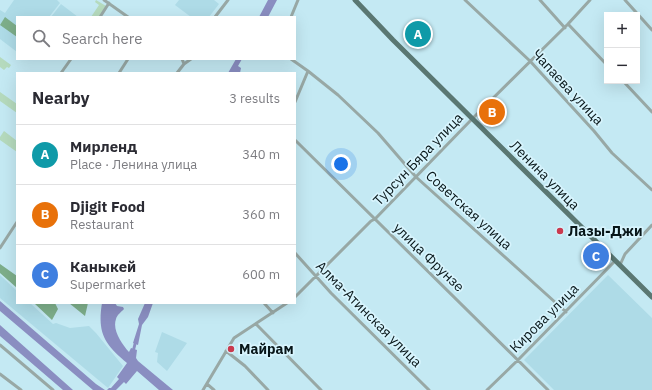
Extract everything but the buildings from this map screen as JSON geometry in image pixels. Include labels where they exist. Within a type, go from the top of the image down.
[{"type":"main road","name":"Ленина улица","points":[[355,0],[393,40],[652,297]]},
{"type":"street","points":[[104,0],[127,16]]},
{"type":"street","points":[[216,16],[227,0]]},
{"type":"street","points":[[290,16],[298,0]]},
{"type":"street","name":"Чапаева улица","points":[[465,0],[530,61],[594,131],[612,153],[652,190]]},
{"type":"street","points":[[540,0],[565,28]]},
{"type":"street","name":"Турсун Бяра улица","points":[[296,296],[371,221],[375,219],[530,61],[565,28],[590,0]]},
{"type":"street","points":[[625,0],[652,30]]},
{"type":"street","points":[[101,16],[109,3]]},
{"type":"street","points":[[568,24],[604,62]]},
{"type":"street","points":[[62,72],[70,60]]},
{"type":"street","points":[[120,72],[127,60]]},
{"type":"street","points":[[182,60],[184,64]]},
{"type":"street","points":[[179,72],[184,64],[188,63],[190,60]]},
{"type":"street","name":"Советская улица","points":[[292,60],[338,95],[378,133],[416,177],[566,312]]},
{"type":"street","points":[[296,100],[308,71]]},
{"type":"street","points":[[626,84],[652,112]]},
{"type":"street","name":"улица Фрунзе","points":[[296,141],[548,390]]},
{"type":"street","points":[[0,248],[16,224]]},
{"type":"street","points":[[620,266],[625,254],[652,225]]},
{"type":"street","name":"Алма-Атинская улица","points":[[296,254],[316,277],[429,390]]},
{"type":"street","name":"Кирова улица","points":[[487,390],[615,261]]},
{"type":"street","points":[[265,304],[273,312]]},
{"type":"street","points":[[203,390],[234,338],[285,304]]},
{"type":"street","points":[[256,324],[321,390]]},
{"type":"street","points":[[0,345],[53,390]]},
{"type":"street","points":[[226,351],[244,366],[268,390]]},
{"type":"street","points":[[0,374],[21,390]]},
{"type":"street","points":[[207,384],[214,390]]},
{"type":"shaded area","points":[[14,0],[57,0],[60,3],[50,16],[16,16],[16,51],[0,39],[0,10],[5,13]]},
{"type":"shaded area","points":[[179,0],[214,0],[219,4],[210,16],[190,16],[175,5]]},
{"type":"shaded area","points":[[61,4],[77,16],[52,16]]},
{"type":"shaded area","points":[[0,275],[16,290],[16,304],[31,304],[53,324],[56,323],[70,328],[89,326],[123,366],[108,388],[0,298]]},
{"type":"shaded area","points":[[608,275],[652,318],[652,390],[554,390],[524,360]]},
{"type":"shaded area","points":[[162,332],[187,343],[167,371],[157,362],[158,353],[155,352]]},
{"type":"green space","points":[[96,0],[106,6],[100,16],[92,16],[99,5],[95,2]]},
{"type":"green space","points":[[5,17],[16,25],[16,36],[0,25]]},
{"type":"green space","points":[[0,57],[11,65],[9,68],[7,67],[4,70],[0,67]]},
{"type":"green space","points":[[0,92],[16,103],[16,112],[0,101]]},
{"type":"green space","points":[[4,131],[16,140],[16,151],[0,140],[0,137]]},
{"type":"green space","points":[[0,264],[16,275],[16,287],[0,273]]},
{"type":"green space","points":[[35,304],[56,304],[58,309],[52,320]]},
{"type":"green space","points":[[70,304],[88,304],[85,316]]},
{"type":"water","points":[[268,0],[277,0],[269,16],[260,16]]},
{"type":"water","points":[[235,60],[241,60],[238,66],[241,68],[240,72],[229,72]]},
{"type":"water","points":[[0,301],[96,384],[105,390],[93,390],[0,311]]},
{"type":"water","points":[[102,304],[116,304],[117,306],[123,307],[124,309],[117,316],[115,323],[115,328],[121,341],[129,352],[131,348],[137,350],[136,358],[138,361],[173,390],[159,390],[137,371],[126,384],[124,382],[116,390],[107,390],[111,388],[119,379],[117,377],[127,363],[113,350],[104,338],[101,314]]},
{"type":"water","points":[[145,304],[153,304],[148,317],[142,325],[138,345],[133,343],[139,324],[138,319]]},
{"type":"water","points":[[0,325],[73,390],[63,390],[0,336]]},
{"type":"waterway","points":[[133,352],[136,340]]},
{"type":"place","name":"Мирленд","points":[[418,34]]},
{"type":"place","name":"Djigit Food","points":[[492,112]]},
{"type":"place","name":"Лазы-Джи","points":[[560,231]]},
{"type":"place","name":"Каныкей","points":[[596,256]]},
{"type":"place","name":"Майрам","points":[[231,349]]}]
